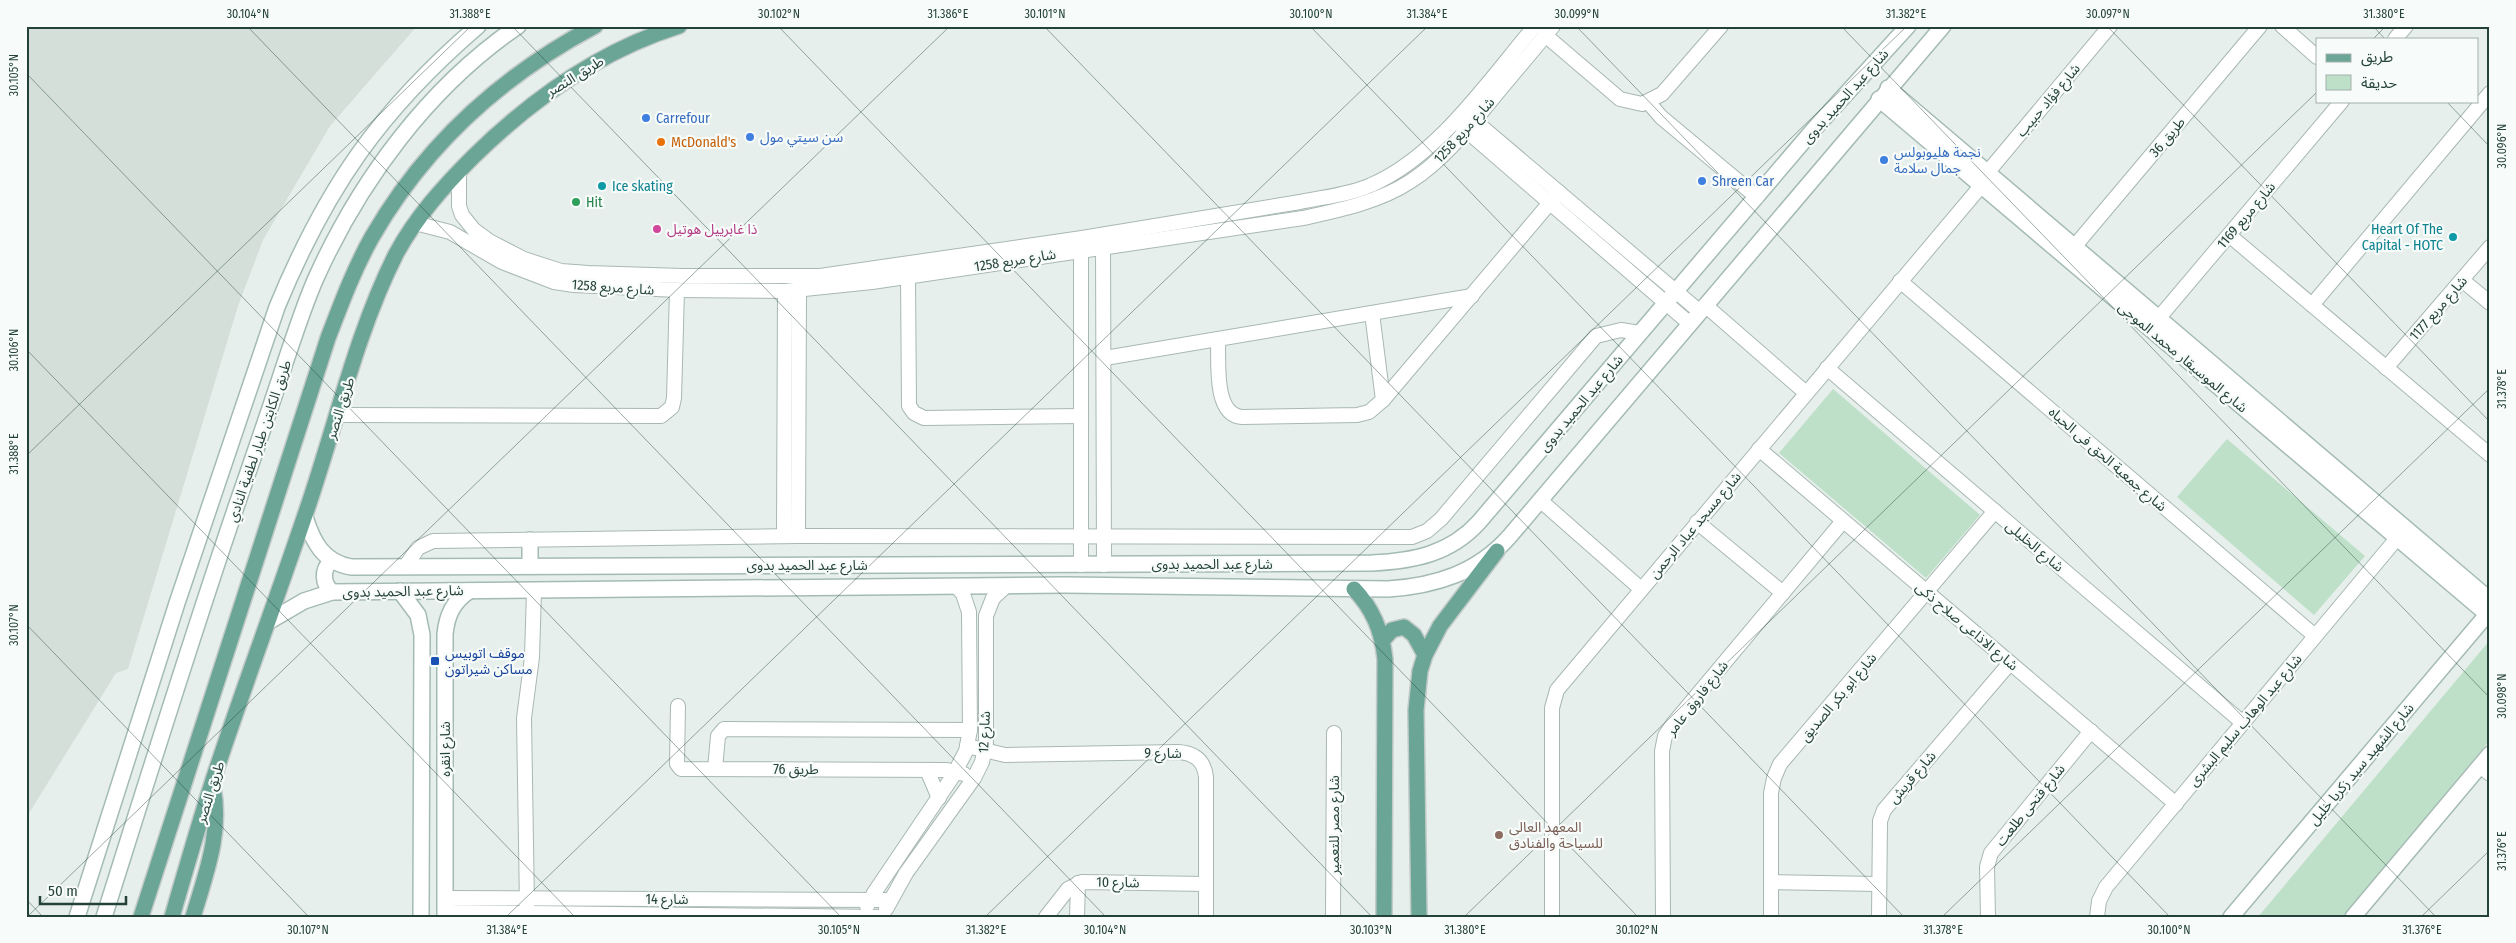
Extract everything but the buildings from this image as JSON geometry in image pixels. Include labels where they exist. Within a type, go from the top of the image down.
[{"type":"main road","name":"طريق الكابتن طيار لطفية النادي","points":[[77,917],[177,603],[277,307],[294,266],[335,187],[380,124],[440,59],[478,26]]},
{"type":"main road","name":"طريق الكابتن طيار لطفية النادي","points":[[104,917],[195,628],[318,272],[348,213],[407,130],[456,78],[518,26]]},
{"type":"main road","name":"طريق النصر","points":[[140,917],[328,338],[347,287],[371,238],[400,193],[471,113],[511,77],[555,47],[595,26]]},
{"type":"main road","name":"طريق النصر","points":[[172,917],[212,782],[305,517],[377,296],[396,254],[415,223],[459,171],[494,136],[549,90],[586,67],[624,47],[679,26]]},
{"type":"main road","name":"شارع عبد الحميد بدوى","points":[[331,561],[351,567],[1104,565],[1372,563],[1422,558],[1462,539],[1475,526],[1814,129],[1908,26]]},
{"type":"main road","name":"شارع عبد الحميد بدوى","points":[[1419,917],[1416,710],[1420,671],[1425,655],[1450,611],[1497,551],[1689,323],[1943,26]]},
{"type":"main road","name":"شارع الموسيقار محمد الموجى","points":[[1884,94],[2489,608]]},
{"type":"main road","points":[[305,517],[316,544],[331,561],[324,574],[325,584],[332,592]]},
{"type":"main road","points":[[530,540],[530,566]]},
{"type":"main road","name":"شارع عبد الحميد بدوى","points":[[268,622],[304,601],[332,592],[956,586],[1406,588],[1440,581],[1469,570],[1497,551]]},
{"type":"main road","points":[[1354,588],[1374,616],[1383,640],[1385,659],[1384,917]]},
{"type":"main road","name":"شارع انقره","points":[[400,591],[413,606],[421,625],[422,917]]},
{"type":"main road","name":"شارع انقره","points":[[445,909],[446,624],[454,605],[469,591]]},
{"type":"main road","name":"شارع الشهيد سيد زكريا خليل","points":[[2231,917],[2489,608]]},
{"type":"main road","points":[[421,625],[434,620],[446,624]]},
{"type":"main road","points":[[1383,640],[1392,630],[1404,627],[1414,634],[1425,655]]},
{"type":"main road","points":[[2353,917],[2486,765]]},
{"type":"main road","points":[[193,917],[216,833],[216,802],[212,782]]},
{"type":"street","points":[[1544,29],[1620,99],[1634,104],[1649,103],[1662,94],[1721,26]]},
{"type":"street","name":"شارع فؤاد حبيب","points":[[1984,180],[2110,26]]},
{"type":"street","name":"طريق 36","points":[[2069,252],[2260,26]]},
{"type":"street","points":[[2282,26],[2316,56]]},
{"type":"street","points":[[2396,38],[2406,26]]},
{"type":"street","name":"شارع مربع 1258","points":[[1103,241],[1355,191],[1382,180],[1420,155],[1544,29]]},
{"type":"street","name":"شارع مربع 1258","points":[[415,223],[450,232],[502,262],[554,282],[574,285],[677,290],[792,291],[872,276],[1081,244],[1303,218],[1350,207],[1393,191],[1425,171],[1471,126],[1544,29]]},
{"type":"street","points":[[2312,305],[2490,93]]},
{"type":"street","name":"شارع مربع 1169","points":[[2154,324],[2341,102]]},
{"type":"street","points":[[1649,103],[1661,117],[1757,197]]},
{"type":"street","points":[[1459,116],[1671,297],[1689,323]]},
{"type":"street","name":"شارع مربع 1258","points":[[459,171],[459,206],[462,214],[474,230],[506,251],[561,271],[683,276],[908,277],[1081,244]]},
{"type":"street","name":"شارع مسجد عباد الرحمن","points":[[1552,917],[1552,708],[1560,684],[1984,180]]},
{"type":"street","points":[[1218,339],[1221,398],[1224,408],[1232,415],[1242,417],[1357,415],[1369,412],[1383,400],[1555,198]]},
{"type":"street","points":[[1300,202],[1303,218]]},
{"type":"street","points":[[2229,235],[2490,455]]},
{"type":"street","points":[[1103,241],[1105,358],[1104,565]]},
{"type":"street","points":[[1081,244],[1081,565]]},
{"type":"street","name":"شارع مربع 1177","points":[[2386,368],[2490,247]]},
{"type":"street","points":[[908,277],[909,406],[914,413],[924,418],[1081,416]]},
{"type":"street","points":[[2462,280],[2490,303]]},
{"type":"street","name":"شارع جمعية الحق فى الحياه","points":[[1900,281],[2315,636]]},
{"type":"street","points":[[338,415],[661,416],[669,410],[674,398],[677,290]]},
{"type":"street","points":[[792,291],[798,536]]},
{"type":"street","points":[[784,536],[792,291]]},
{"type":"street","points":[[1105,358],[1472,296]]},
{"type":"street","points":[[1671,297],[1702,308],[1806,393]]},
{"type":"street","points":[[1372,313],[1383,400]]},
{"type":"street","points":[[406,566],[418,548],[433,542],[784,536],[1403,537],[1420,534],[1441,519],[1596,336],[1621,330],[1640,333]]},
{"type":"street","name":"شارع الخليلى","points":[[1827,368],[2243,723]]},
{"type":"street","name":"شارع الاذاعى صلاح ذكى","points":[[1759,449],[2176,804]]},
{"type":"street","points":[[1540,501],[1641,589]]},
{"type":"street","name":"شارع ابو بكر الصديق","points":[[1771,917],[1771,793],[1777,771],[1995,512]]},
{"type":"street","name":"شارع فاروق عامر","points":[[1663,917],[1662,751],[1665,736],[1843,521]]},
{"type":"street","points":[[1698,522],[1783,593]]},
{"type":"street","name":"شارع عبد الوهاب سليم البشرى","points":[[2097,917],[2099,901],[2106,887],[2401,533]]},
{"type":"street","name":"شارع 12","points":[[864,917],[870,900],[957,771],[967,746],[970,730],[969,612],[963,594],[956,586]]},
{"type":"street","name":"شارع 12","points":[[883,917],[889,900],[974,778],[985,752],[986,616],[993,598],[1006,586]]},
{"type":"street","points":[[527,915],[524,718],[532,657],[534,590]]},
{"type":"street","name":"شارع قريش","points":[[1879,917],[1880,821],[1884,810],[2010,663]]},
{"type":"street","name":"طريق 76","points":[[678,706],[678,766],[682,769],[927,770],[957,771],[974,778]]},
{"type":"street","points":[[715,769],[718,734],[724,729],[970,730]]},
{"type":"street","name":"شارع فتحى طلعت","points":[[1988,917],[1987,867],[1991,853],[2090,731]]},
{"type":"street","name":"شارع مصر للتعمير","points":[[1333,917],[1334,733]]},
{"type":"street","name":"شارع 9","points":[[967,746],[985,752],[1004,755],[1178,752],[1195,756],[1202,763],[1206,777],[1206,917]]},
{"type":"street","points":[[927,770],[939,798]]},
{"type":"street","points":[[1771,882],[1879,884]]},
{"type":"street","points":[[1078,883],[1078,917]]},
{"type":"street","name":"شارع 10","points":[[1046,917],[1068,889],[1078,883],[1206,884]]},
{"type":"street","name":"شارع 14","points":[[445,909],[527,898],[889,900]]},
{"type":"street","points":[[669,899],[669,916]]},
{"type":"street","points":[[684,899],[684,916]]},
{"type":"street","name":"شارع 14","points":[[445,909],[527,915],[883,917]]},
{"type":"shaded area","points":[[26,26],[417,26],[330,126],[263,240],[238,306],[128,669],[116,673],[26,818]]},
{"type":"green space","points":[[1833,389],[1980,515],[1926,578],[1779,453]]},
{"type":"green space","points":[[2227,439],[2365,556],[2314,615],[2177,497]]},
{"type":"green space","points":[[2490,640],[2490,740],[2342,917],[2258,917]]},
{"type":"place","name":"Carrefour","points":[[646,118]]},
{"type":"place","name":"سن سيتي مول","points":[[750,137]]},
{"type":"place","name":"McDonald's","points":[[661,142]]},
{"type":"place","name":"نجمة هليوبولس جمال سلامة","points":[[1884,160]]},
{"type":"place","name":"Shreen Car","points":[[1702,181]]},
{"type":"place","name":"Ice skating","points":[[602,186]]},
{"type":"place","name":"Hit","points":[[576,202]]},
{"type":"place","name":"ذا غابرييل هوتيل","points":[[657,229]]},
{"type":"place","name":"Heart Of The Capital - HOTC","points":[[2453,237]]},
{"type":"place","name":"موقف اتوبيس مساكن شيراتون","points":[[435,661]]},
{"type":"place","name":"المعهد العالى للسياحة والفنادق","points":[[1499,835]]}]
